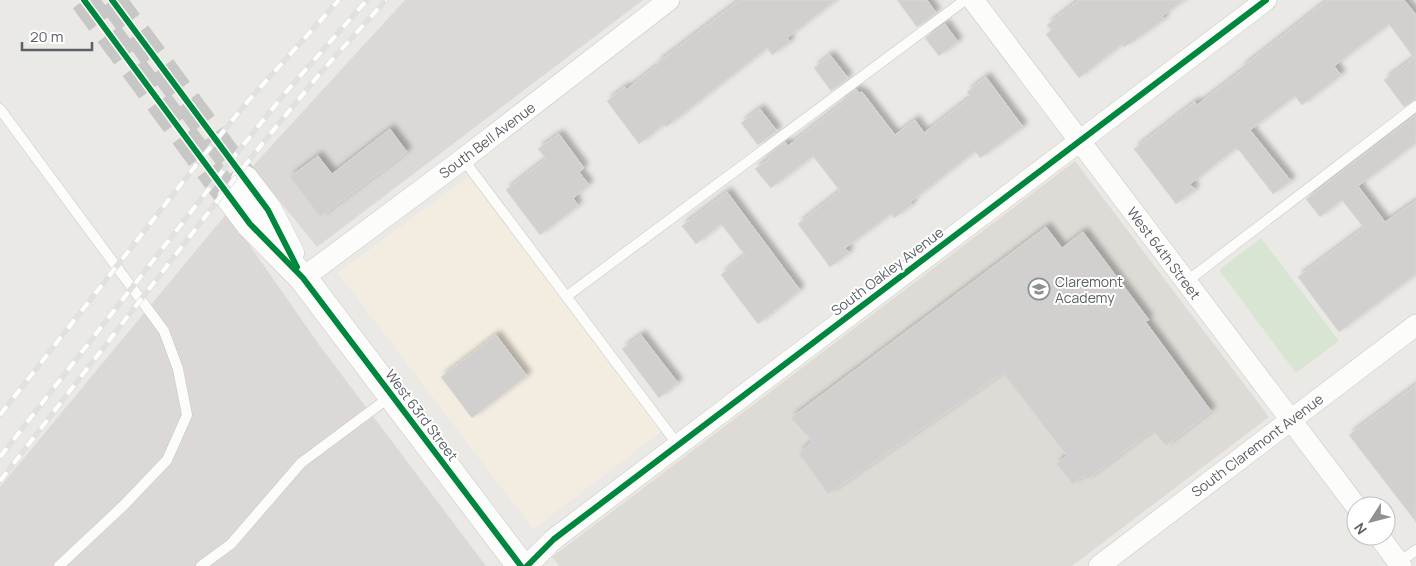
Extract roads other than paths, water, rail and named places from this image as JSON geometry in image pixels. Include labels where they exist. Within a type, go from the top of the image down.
[{"type":"main road","name":"West 63rd Street","points":[[238,189],[250,224],[303,278],[521,566]]},
{"type":"street","name":"South Bell Avenue","points":[[303,278],[463,159],[669,0]]},
{"type":"street","name":"West 64th Street","points":[[973,0],[1348,496]]},
{"type":"street","name":"South Oakley Avenue","points":[[527,566],[554,539],[1266,0]]},
{"type":"street","name":"South Claremont Avenue","points":[[1099,566],[1416,325]]},
{"type":"street","points":[[1386,546],[1398,565]]},
{"type":"lane","points":[[567,296],[965,0]]},
{"type":"lane","points":[[1186,282],[1416,106]]},
{"type":"lane","points":[[0,109],[164,330],[178,369],[187,415],[166,460],[124,505],[59,566]]},
{"type":"lane","points":[[463,159],[678,445]]},
{"type":"lane","points":[[201,566],[231,544],[300,463],[392,396]]},
{"type":"lane","points":[[1398,565],[1416,550]]},
{"type":"tunnel","points":[[84,0],[231,199]]},
{"type":"tunnel","points":[[112,0],[245,180]]},
{"type":"railway","points":[[0,415],[249,100],[339,0]]},
{"type":"railway","points":[[0,457],[240,149],[286,92],[367,0]]},
{"type":"railway","points":[[0,481],[253,155],[322,71],[386,0]]},
{"type":"place","name":"Claremont Academy","points":[[1039,289]]}]
